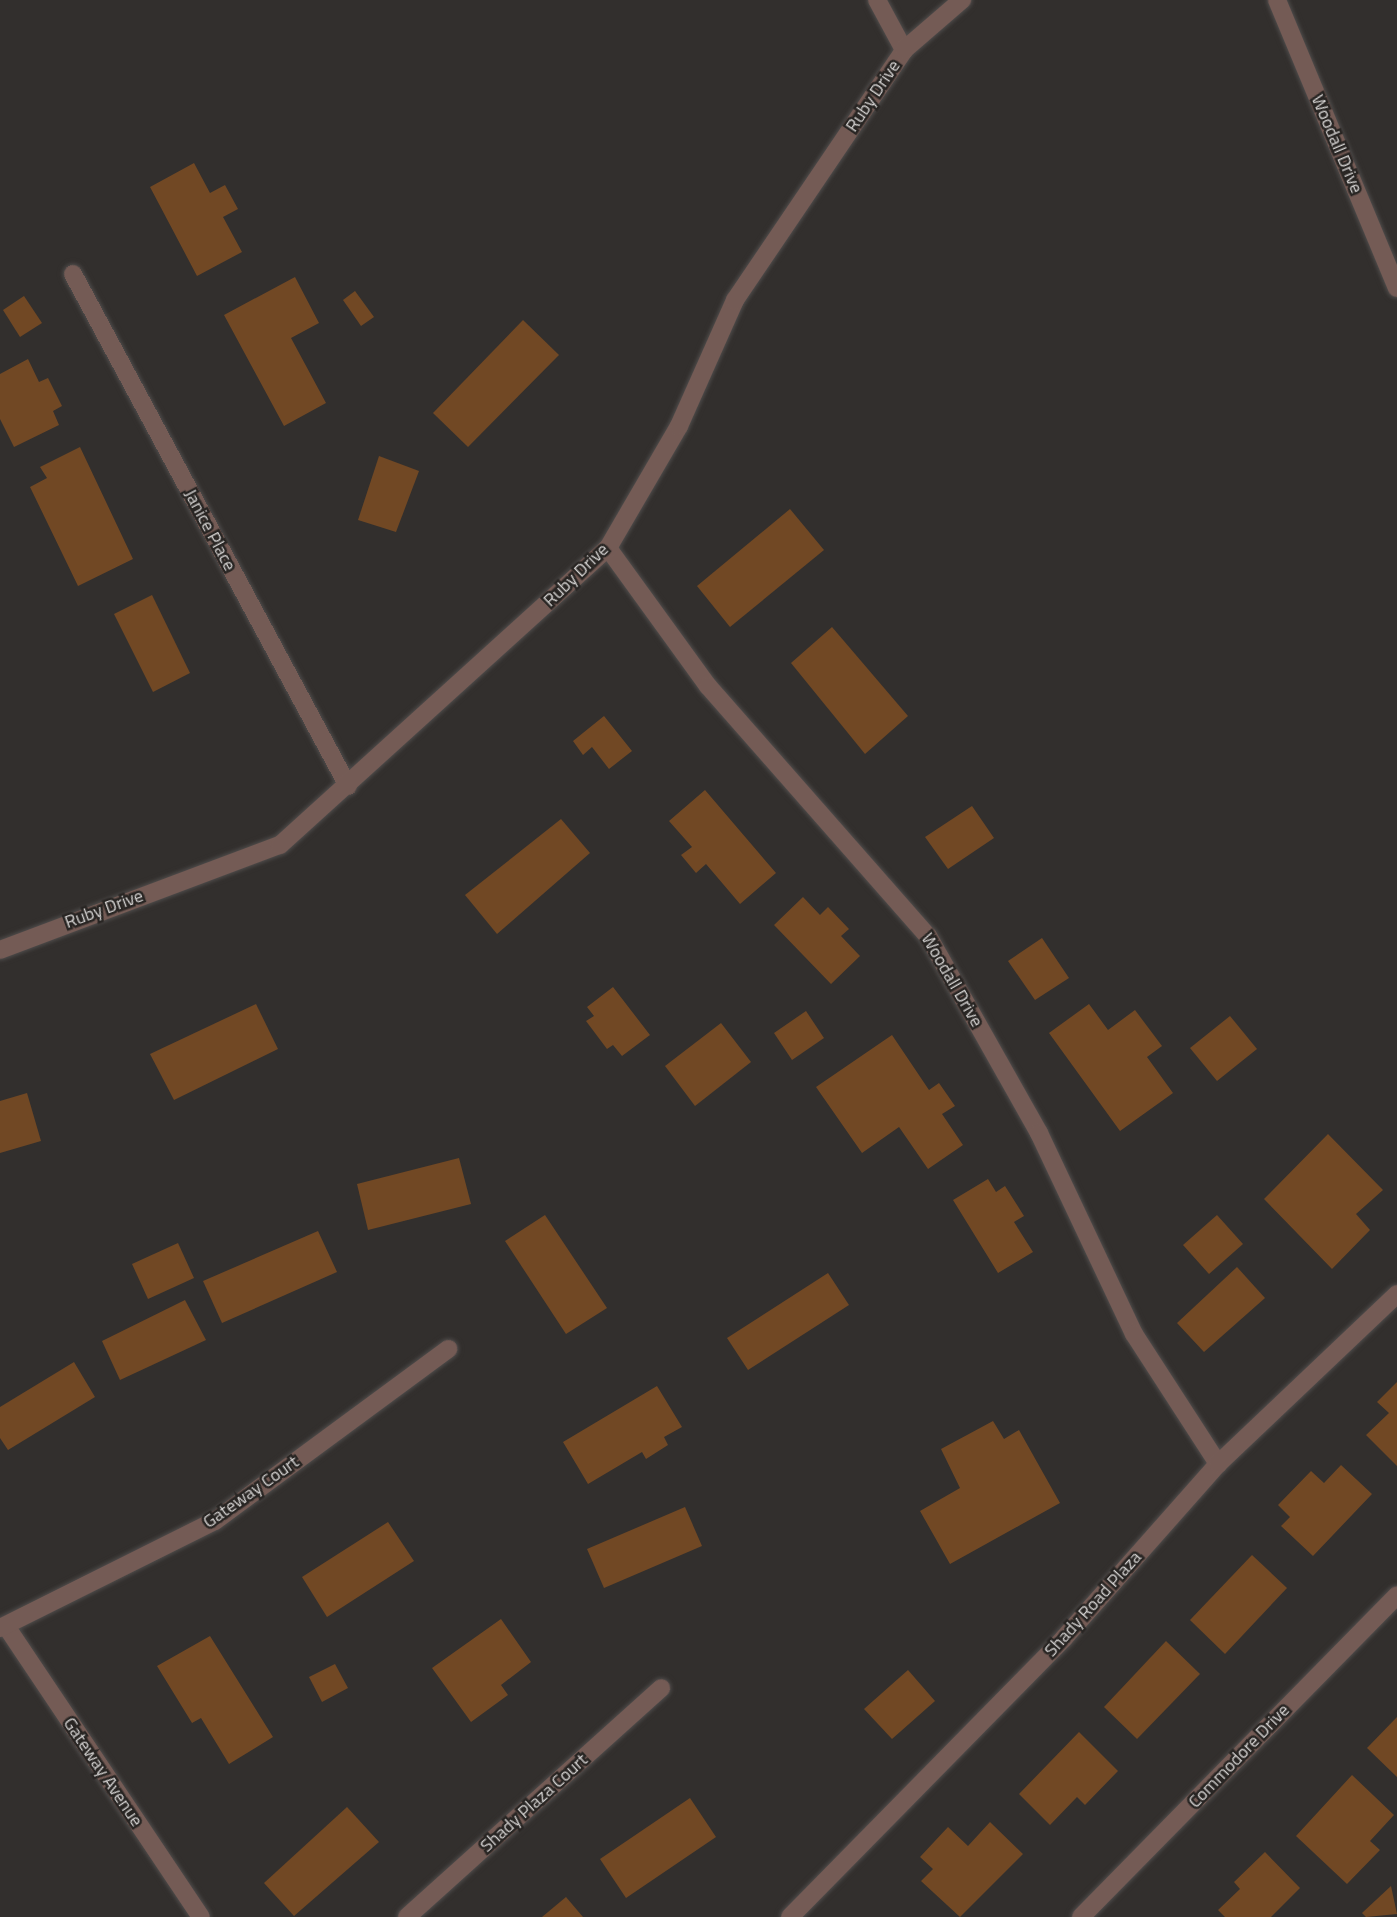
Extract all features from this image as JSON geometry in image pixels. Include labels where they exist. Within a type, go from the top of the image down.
[{"type":"street","points":[[877,0],[904,50]]},
{"type":"street","name":"Ruby Drive","points":[[0,950],[280,845],[608,548],[680,426],[736,300],[904,50],[962,0]]},
{"type":"street","name":"Woodall Drive","points":[[1277,0],[1397,288]]},
{"type":"street","name":"Janice Place","points":[[73,274],[348,786]]},
{"type":"street","name":"Woodall Drive","points":[[608,548],[708,686],[928,936],[1039,1133],[1134,1334],[1217,1464]]},
{"type":"street","name":"Shady Road Plaza","points":[[790,1917],[1064,1638],[1217,1464],[1397,1294]]},
{"type":"street","name":"Gateway Court","points":[[3,1627],[215,1521],[448,1349]]},
{"type":"street","name":"Commodore Drive","points":[[1081,1917],[1397,1595]]},
{"type":"street","name":"Gateway Avenue","points":[[3,1627],[201,1917]]},
{"type":"street","name":"Shady Plaza Court","points":[[407,1917],[661,1688]]},
{"type":"building","points":[[194,163],[210,193],[225,185],[238,209],[223,217],[242,252],[197,276],[150,187]]},
{"type":"building","points":[[295,277],[319,323],[291,338],[326,403],[284,426],[224,315]]},
{"type":"building","points":[[355,291],[374,317],[361,326],[343,300]]},
{"type":"building","points":[[24,296],[42,323],[20,337],[3,310]]},
{"type":"building","points":[[523,320],[559,355],[468,447],[433,413]]},
{"type":"building","points":[[28,359],[39,382],[48,378],[62,406],[53,411],[59,425],[14,447],[0,419],[0,374]]},
{"type":"building","points":[[80,447],[133,559],[78,586],[30,487],[47,478],[40,467]]},
{"type":"building","points":[[379,456],[419,471],[396,532],[358,520]]},
{"type":"building","points":[[790,509],[824,550],[730,627],[697,586]]},
{"type":"building","points":[[152,595],[190,673],[153,692],[114,614]]},
{"type":"building","points":[[832,627],[908,716],[865,754],[791,663]]},
{"type":"building","points":[[604,716],[632,751],[609,769],[592,747],[583,755],[573,741]]},
{"type":"building","points":[[705,790],[776,873],[740,904],[706,864],[696,873],[681,855],[692,847],[669,821]]},
{"type":"building","points":[[972,806],[994,838],[948,869],[925,837]]},
{"type":"building","points":[[561,819],[590,853],[497,934],[465,895]]},
{"type":"building","points":[[803,897],[820,915],[828,907],[849,929],[841,936],[860,956],[831,984],[774,925]]},
{"type":"building","points":[[1042,938],[1069,978],[1035,1000],[1008,961]]},
{"type":"building","points":[[613,987],[650,1035],[622,1056],[613,1045],[607,1049],[586,1021],[594,1016],[587,1007]]},
{"type":"building","points":[[256,1004],[278,1049],[174,1100],[150,1054]]},
{"type":"building","points":[[1089,1004],[1108,1030],[1135,1010],[1162,1046],[1147,1057],[1173,1093],[1120,1131],[1049,1033]]},
{"type":"building","points":[[806,1011],[824,1038],[792,1060],[774,1033]]},
{"type":"building","points":[[1230,1016],[1257,1049],[1217,1081],[1190,1048]]},
{"type":"building","points":[[721,1023],[751,1062],[695,1106],[665,1066]]},
{"type":"building","points":[[892,1035],[929,1090],[939,1083],[955,1106],[942,1114],[963,1145],[928,1169],[899,1127],[862,1153],[816,1087]]},
{"type":"building","points":[[27,1093],[41,1141],[0,1153],[0,1101]]},
{"type":"building","points":[[1328,1134],[1383,1190],[1356,1214],[1370,1230],[1332,1269],[1264,1199]]},
{"type":"building","points":[[459,1158],[471,1204],[368,1230],[357,1184]]},
{"type":"building","points":[[988,1179],[996,1192],[1005,1186],[1024,1216],[1014,1222],[1033,1252],[998,1273],[953,1200]]},
{"type":"building","points":[[545,1215],[607,1308],[566,1334],[505,1241]]},
{"type":"building","points":[[1217,1215],[1243,1244],[1209,1274],[1183,1245]]},
{"type":"building","points":[[318,1231],[337,1272],[222,1323],[203,1281]]},
{"type":"building","points":[[178,1243],[194,1278],[148,1299],[132,1264]]},
{"type":"building","points":[[1237,1267],[1265,1298],[1204,1352],[1177,1323]]},
{"type":"building","points":[[828,1273],[849,1305],[748,1370],[727,1338]]},
{"type":"building","points":[[185,1300],[206,1340],[120,1380],[102,1341]]},
{"type":"building","points":[[74,1362],[95,1397],[8,1450],[0,1438],[0,1407]]},
{"type":"building","points":[[1397,1382],[1397,1466],[1366,1435],[1389,1413],[1377,1402]]},
{"type":"building","points":[[657,1386],[682,1427],[664,1437],[668,1445],[646,1459],[642,1452],[588,1484],[563,1442]]},
{"type":"building","points":[[993,1421],[1004,1439],[1019,1430],[1060,1503],[950,1564],[920,1511],[960,1488],[941,1449]]},
{"type":"building","points":[[1341,1465],[1372,1494],[1313,1556],[1281,1526],[1290,1517],[1278,1505],[1311,1471],[1324,1483]]},
{"type":"building","points":[[685,1507],[702,1546],[604,1588],[587,1549]]},
{"type":"building","points":[[388,1522],[414,1561],[327,1617],[302,1577]]},
{"type":"building","points":[[1252,1555],[1287,1588],[1225,1654],[1190,1620]]},
{"type":"building","points":[[501,1619],[531,1662],[501,1685],[508,1695],[471,1722],[432,1668]]},
{"type":"building","points":[[210,1636],[273,1737],[229,1764],[201,1718],[192,1723],[157,1666]]},
{"type":"building","points":[[1166,1641],[1200,1674],[1137,1739],[1104,1707]]},
{"type":"building","points":[[335,1664],[348,1688],[322,1702],[309,1677]]},
{"type":"building","points":[[908,1670],[935,1701],[892,1739],[864,1709]]},
{"type":"building","points":[[1397,1717],[1397,1777],[1367,1748]]},
{"type":"building","points":[[1079,1732],[1118,1771],[1085,1805],[1077,1797],[1050,1825],[1019,1794]]},
{"type":"building","points":[[1352,1775],[1394,1815],[1370,1841],[1380,1850],[1347,1884],[1296,1836]]},
{"type":"building","points":[[690,1798],[716,1837],[626,1898],[600,1859]]},
{"type":"building","points":[[347,1807],[379,1842],[294,1916],[264,1883]]},
{"type":"building","points":[[990,1822],[1023,1854],[960,1917],[921,1881],[933,1869],[920,1857],[948,1827],[968,1846]]},
{"type":"building","points":[[1265,1852],[1300,1888],[1271,1917],[1225,1917],[1218,1910],[1240,1889],[1234,1882]]},
{"type":"building","points":[[1391,1886],[1397,1914],[1366,1917],[1362,1913]]},
{"type":"building","points":[[566,1897],[583,1917],[542,1917]]}]
